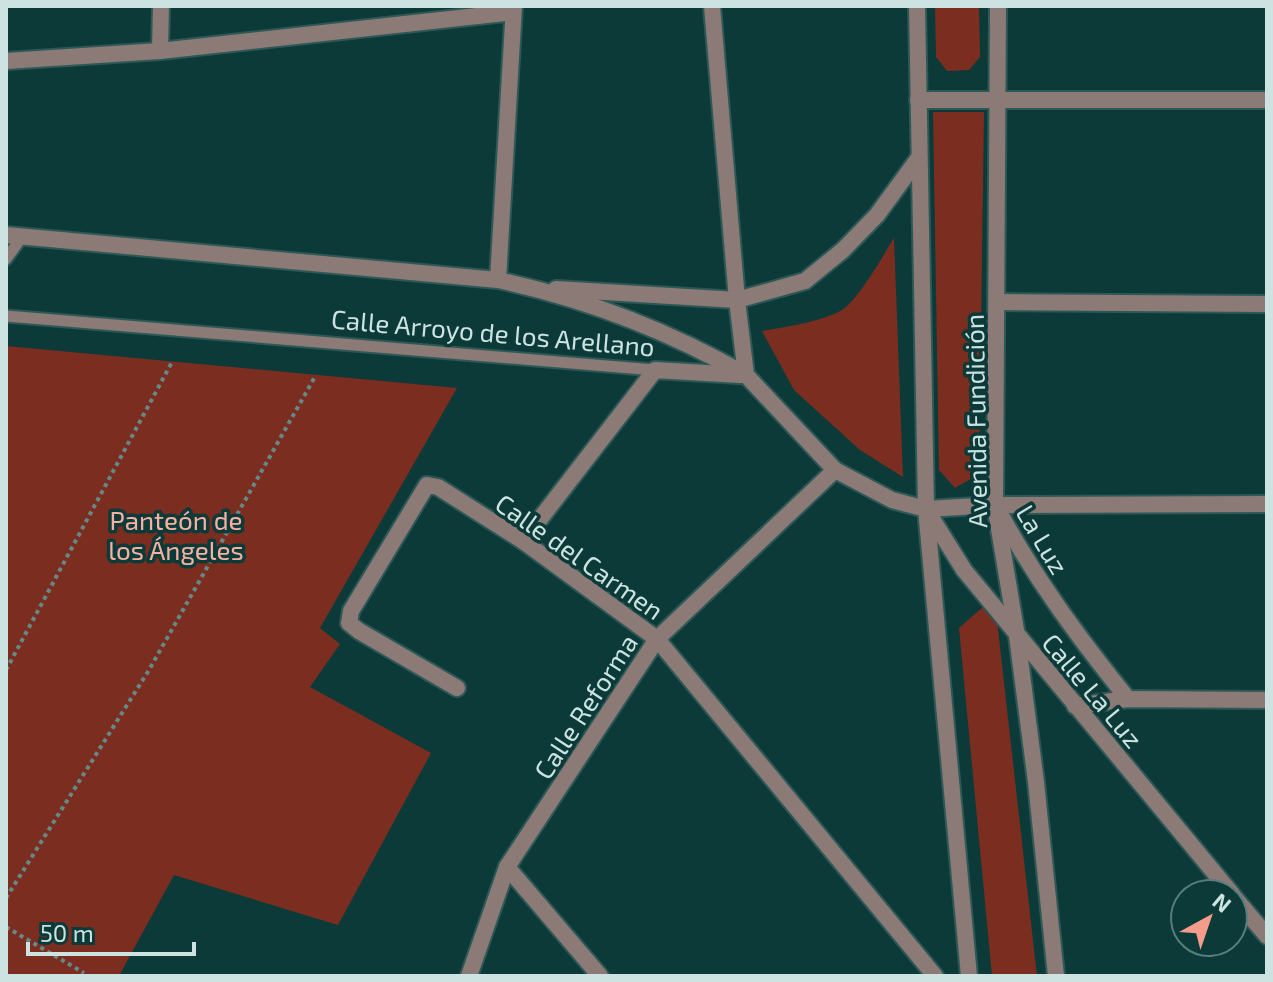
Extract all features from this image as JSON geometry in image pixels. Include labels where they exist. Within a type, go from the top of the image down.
[{"type":"street","points":[[160,51],[161,6]]},
{"type":"street","points":[[712,6],[746,375]]},
{"type":"street","name":"Avenida Fundición","points":[[917,6],[926,509],[969,976]]},
{"type":"street","name":"Avenida Fundición","points":[[998,6],[995,505],[1017,636],[1036,782],[1056,976]]},
{"type":"street","points":[[6,61],[160,51],[514,9],[498,280]]},
{"type":"street","points":[[918,100],[1267,100]]},
{"type":"street","name":"Calle Arroyo de los Arellano","points":[[534,288],[737,300],[805,281],[843,250],[877,215],[918,159]]},
{"type":"street","name":"Calle Arroyo de los Arellano","points":[[14,236],[498,280],[534,288],[646,325],[746,375]]},
{"type":"street","points":[[997,302],[1267,304]]},
{"type":"street","points":[[523,541],[655,370]]},
{"type":"street","name":"Calle Arroyo de los Arellano","points":[[655,370],[746,375]]},
{"type":"street","name":"La Luz","points":[[746,375],[835,470],[892,500],[926,509],[995,505],[1027,564],[1053,602],[1128,699]]},
{"type":"street","name":"Calle Reforma","points":[[469,976],[507,867],[657,639],[835,470]]},
{"type":"street","name":"Calle del Carmen","points":[[457,688],[349,623],[351,611],[427,485],[438,487],[523,541],[657,639],[935,976]]},
{"type":"street","points":[[995,505],[1267,504]]},
{"type":"street","name":"Calle La Luz","points":[[926,509],[964,570],[1218,878]]},
{"type":"street","points":[[1075,706],[1128,699],[1267,700]]},
{"type":"street","points":[[507,867],[600,976]]},
{"type":"street","name":"Calle La Luz","points":[[1249,915],[1267,936]]},
{"type":"lane","points":[[6,259],[14,236]]},
{"type":"lane","name":"Calle Arroyo de los Arellano","points":[[6,316],[655,370]]},
{"type":"path","points":[[6,670],[172,362]]},
{"type":"path","points":[[6,898],[149,670],[316,375]]},
{"type":"path","points":[[6,927],[84,973]]},
{"type":"green space","points":[[935,6],[979,6],[980,57],[969,70],[947,71],[936,57]]},
{"type":"green space","points":[[933,112],[984,112],[979,474],[955,488],[939,470]]},
{"type":"green space","points":[[894,238],[903,477],[860,450],[794,390],[762,331],[814,321],[842,310],[863,288]]},
{"type":"green space","name":"Panteón de los Ángeles","points":[[6,346],[457,388],[320,628],[340,644],[310,687],[431,753],[338,925],[174,875],[119,976],[6,976]]},
{"type":"green space","points":[[984,606],[997,620],[1037,976],[992,976],[959,628]]}]
